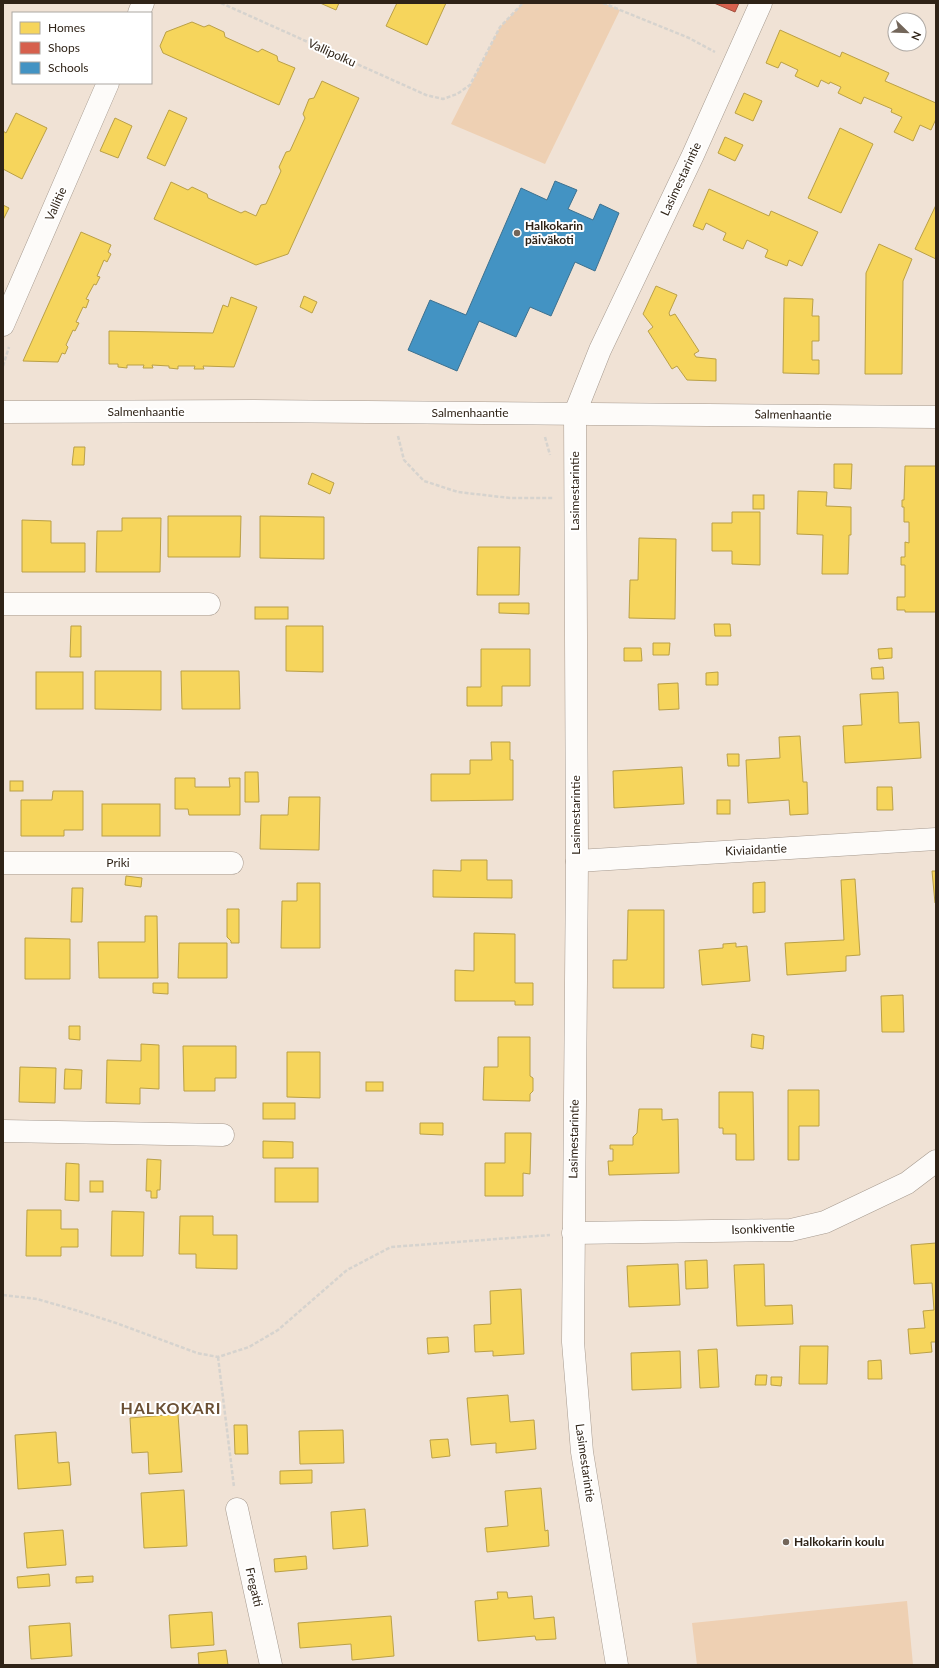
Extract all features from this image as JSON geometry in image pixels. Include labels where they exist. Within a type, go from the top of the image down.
[{"type":"street","name":"Lasimestarintie","points":[[617,1665],[582,1452],[572,1342],[577,861],[575,413],[600,350],[693,155],[761,3]]},
{"type":"street","name":"Vallitie","points":[[3,325],[108,84]]},
{"type":"street","name":"Salmenhaantie","points":[[3,412],[254,411],[936,417]]},
{"type":"street","points":[[3,604],[209,604]]},
{"type":"street","name":"Kiviaidantie","points":[[577,861],[936,840]]},
{"type":"street","name":"Priki","points":[[3,863],[232,863]]},
{"type":"street","points":[[3,1131],[223,1135]]},
{"type":"street","name":"Isonkiventie","points":[[573,1233],[791,1230],[825,1222],[865,1203],[907,1183],[936,1161]]},
{"type":"street","name":"Fregatti","points":[[236,1509],[271,1665]]},
{"type":"path","name":"Vallipolku","points":[[221,3],[426,95],[443,99],[457,94],[470,85],[500,27],[523,3]]},
{"type":"path","points":[[603,3],[689,38],[721,55]]},
{"type":"path","points":[[398,433],[404,460],[424,481],[458,492],[510,498],[554,498]]},
{"type":"path","points":[[3,1295],[37,1299],[75,1310],[218,1358],[249,1346],[278,1330],[347,1270],[391,1247],[573,1233]]},
{"type":"path","points":[[218,1358],[236,1509]]},
{"type":"shaded area","points":[[523,3],[603,3],[620,10],[545,164],[451,124],[500,27]]},
{"type":"shaded area","points":[[907,1601],[913,1665],[697,1665],[692,1623]]},
{"type":"building: Homes","points":[[320,3],[339,3],[336,10]]},
{"type":"building: Homes","points":[[397,3],[446,3],[427,45],[386,26]]},
{"type":"building: Homes","points":[[192,22],[204,27],[209,25],[224,32],[225,37],[258,52],[262,49],[277,56],[278,61],[295,68],[279,105],[163,53],[160,46],[166,32]]},
{"type":"building: Homes","points":[[780,30],[840,57],[842,52],[889,73],[885,81],[936,103],[936,119],[931,130],[920,125],[913,141],[894,132],[902,117],[891,112],[892,109],[864,97],[861,104],[838,93],[841,87],[830,82],[829,84],[821,80],[818,87],[795,76],[798,70],[781,62],[778,68],[766,63]]},
{"type":"building: Homes","points":[[322,81],[359,98],[288,254],[256,265],[154,219],[171,182],[188,190],[192,187],[207,194],[208,198],[241,213],[245,211],[256,216],[261,205],[266,204],[281,171],[279,167],[286,152],[290,151],[305,118],[303,114],[309,99],[314,98]]},
{"type":"building: Homes","points":[[744,93],[762,101],[753,121],[735,113]]},
{"type":"building: Homes","points":[[169,110],[187,118],[165,166],[147,158]]},
{"type":"building: Homes","points":[[16,113],[47,128],[22,179],[3,169],[3,131],[6,133]]},
{"type":"building: Homes","points":[[115,118],[132,126],[118,158],[100,151]]},
{"type":"building: Homes","points":[[840,128],[873,144],[841,213],[808,198]]},
{"type":"building: Homes","points":[[725,137],[743,145],[735,161],[718,153]]},
{"type":"building: Homes","points":[[709,189],[769,216],[771,211],[818,232],[802,266],[789,260],[787,266],[765,257],[768,250],[747,240],[743,249],[723,240],[726,233],[706,223],[703,230],[693,226]]},
{"type":"building: Homes","points":[[3,205],[9,208],[3,220]]},
{"type":"building: Homes","points":[[936,205],[936,259],[915,249]]},
{"type":"building: Homes","points":[[81,232],[111,245],[108,252],[111,254],[107,262],[104,260],[97,276],[100,277],[96,285],[94,284],[86,299],[89,300],[86,308],[83,307],[76,322],[79,323],[75,331],[73,330],[66,345],[68,347],[65,354],[62,353],[58,362],[23,361]]},
{"type":"building: Homes","points":[[879,244],[912,259],[903,281],[902,374],[865,374],[866,273]]},
{"type":"building: Homes","points":[[656,286],[677,295],[669,313],[670,316],[675,314],[699,351],[694,354],[696,357],[716,359],[716,381],[687,380],[677,366],[672,369],[648,331],[653,327],[643,314]]},
{"type":"building: Homes","points":[[304,296],[317,302],[312,313],[300,307]]},
{"type":"building: Homes","points":[[231,297],[257,307],[234,367],[203,366],[204,369],[194,369],[195,366],[178,366],[178,369],[169,368],[169,366],[152,365],[153,368],[143,368],[144,365],[127,365],[127,368],[118,367],[118,364],[109,364],[109,331],[213,333],[223,305],[228,307]]},
{"type":"building: Homes","points":[[784,298],[813,299],[812,316],[819,316],[819,341],[812,341],[812,360],[819,360],[819,374],[783,373]]},
{"type":"building: Homes","points":[[74,447],[85,447],[84,465],[72,465]]},
{"type":"building: Homes","points":[[834,464],[852,464],[851,489],[834,488]]},
{"type":"building: Homes","points":[[905,466],[936,466],[936,612],[905,612],[905,610],[897,610],[897,597],[905,597],[905,565],[901,565],[901,557],[905,557],[905,542],[909,543],[909,522],[904,522],[904,507],[902,507],[902,500],[904,500]]},
{"type":"building: Homes","points":[[312,473],[334,483],[330,494],[308,484]]},
{"type":"building: Homes","points":[[798,491],[827,492],[826,506],[851,507],[851,535],[849,535],[848,574],[822,574],[823,535],[797,534]]},
{"type":"building: Homes","points":[[753,495],[764,495],[764,509],[753,509]]},
{"type":"building: Homes","points":[[732,512],[760,512],[760,565],[732,564],[732,551],[712,551],[712,523],[732,523]]},
{"type":"building: Homes","points":[[168,516],[241,516],[240,557],[168,557]]},
{"type":"building: Homes","points":[[260,516],[324,517],[324,559],[260,558]]},
{"type":"building: Homes","points":[[122,518],[161,518],[160,572],[96,572],[97,531],[122,531]]},
{"type":"building: Homes","points":[[22,520],[51,521],[51,543],[85,543],[85,572],[22,572]]},
{"type":"building: Homes","points":[[639,538],[676,539],[675,619],[629,618],[630,580],[638,580]]},
{"type":"building: Homes","points":[[478,547],[520,547],[519,595],[477,595]]},
{"type":"building: Homes","points":[[499,603],[529,603],[529,614],[499,613]]},
{"type":"building: Homes","points":[[255,607],[288,607],[288,619],[255,619]]},
{"type":"building: Homes","points":[[714,624],[730,624],[731,636],[715,636]]},
{"type":"building: Homes","points":[[71,626],[81,626],[81,657],[70,657]]},
{"type":"building: Homes","points":[[286,626],[323,626],[323,672],[286,671]]},
{"type":"building: Homes","points":[[653,643],[670,643],[669,655],[653,655]]},
{"type":"building: Homes","points":[[624,648],[641,648],[642,661],[624,661]]},
{"type":"building: Homes","points":[[892,648],[892,658],[879,659],[878,649]]},
{"type":"building: Homes","points":[[481,649],[530,649],[530,686],[502,686],[502,706],[467,706],[467,687],[481,687]]},
{"type":"building: Homes","points":[[883,667],[884,679],[872,679],[871,668]]},
{"type":"building: Homes","points":[[95,671],[161,671],[161,710],[95,709]]},
{"type":"building: Homes","points":[[181,671],[239,671],[240,709],[182,709]]},
{"type":"building: Homes","points":[[36,672],[83,672],[83,709],[36,709]]},
{"type":"building: Homes","points":[[718,672],[718,685],[706,685],[706,673]]},
{"type":"building: Homes","points":[[678,683],[679,709],[659,710],[658,684]]},
{"type":"building: Homes","points":[[898,692],[899,723],[919,722],[921,758],[845,763],[843,726],[862,725],[860,694]]},
{"type":"building: Homes","points":[[800,736],[803,782],[807,782],[808,814],[790,815],[789,800],[748,803],[746,760],[780,758],[779,737]]},
{"type":"building: Homes","points":[[491,742],[510,742],[510,760],[513,760],[513,800],[431,801],[431,774],[470,774],[470,760],[492,760]]},
{"type":"building: Homes","points":[[727,754],[739,754],[739,766],[728,766]]},
{"type":"building: Homes","points":[[682,767],[684,804],[614,808],[613,771]]},
{"type":"building: Homes","points":[[245,772],[258,772],[259,802],[245,802]]},
{"type":"building: Homes","points":[[175,778],[195,778],[195,787],[230,787],[229,778],[240,778],[240,815],[189,815],[188,809],[175,809]]},
{"type":"building: Homes","points":[[10,781],[23,781],[23,791],[10,791]]},
{"type":"building: Homes","points":[[877,787],[892,787],[893,810],[877,810]]},
{"type":"building: Homes","points":[[53,791],[83,791],[83,830],[64,830],[64,836],[21,836],[21,800],[52,800]]},
{"type":"building: Homes","points":[[289,797],[320,797],[319,850],[260,849],[261,815],[288,815]]},
{"type":"building: Homes","points":[[717,800],[730,800],[730,814],[717,814]]},
{"type":"building: Homes","points":[[102,804],[160,804],[160,836],[102,836]]},
{"type":"building: Homes","points":[[461,860],[487,860],[487,880],[512,880],[512,898],[433,897],[433,870],[461,871]]},
{"type":"building: Homes","points":[[932,871],[936,871],[936,903],[935,903]]},
{"type":"building: Homes","points":[[126,876],[142,878],[141,887],[125,885]]},
{"type":"building: Homes","points":[[855,879],[860,955],[846,956],[846,971],[787,975],[785,943],[844,940],[841,880]]},
{"type":"building: Homes","points":[[765,882],[765,912],[753,913],[753,883]]},
{"type":"building: Homes","points":[[297,883],[320,883],[320,948],[281,948],[282,901],[297,901]]},
{"type":"building: Homes","points":[[72,888],[83,888],[82,922],[71,922]]},
{"type":"building: Homes","points":[[227,909],[239,909],[239,943],[231,943],[227,937]]},
{"type":"building: Homes","points":[[628,910],[664,910],[664,988],[613,988],[613,960],[627,960]]},
{"type":"building: Homes","points":[[145,916],[157,916],[158,978],[99,978],[98,942],[145,942]]},
{"type":"building: Homes","points":[[474,933],[515,934],[515,983],[533,983],[533,1005],[515,1005],[515,1001],[455,1001],[455,970],[474,971]]},
{"type":"building: Homes","points":[[25,938],[70,939],[70,979],[25,979]]},
{"type":"building: Homes","points":[[179,943],[227,943],[227,978],[178,978]]},
{"type":"building: Homes","points":[[736,943],[736,947],[747,946],[750,981],[702,985],[699,950],[723,948],[723,944]]},
{"type":"building: Homes","points":[[153,983],[168,983],[168,994],[153,993]]},
{"type":"building: Homes","points":[[903,995],[904,1032],[882,1032],[881,996]]},
{"type":"building: Homes","points":[[69,1026],[80,1026],[80,1040],[69,1039]]},
{"type":"building: Homes","points":[[752,1034],[764,1036],[763,1049],[751,1047]]},
{"type":"building: Homes","points":[[498,1037],[530,1037],[530,1076],[533,1078],[533,1091],[530,1094],[530,1101],[483,1100],[484,1067],[498,1067]]},
{"type":"building: Homes","points":[[141,1044],[159,1045],[159,1089],[140,1088],[140,1104],[106,1103],[107,1060],[141,1061]]},
{"type":"building: Homes","points":[[183,1046],[236,1046],[236,1078],[215,1078],[215,1091],[184,1091]]},
{"type":"building: Homes","points":[[287,1052],[320,1052],[320,1098],[287,1097]]},
{"type":"building: Homes","points":[[20,1067],[56,1068],[55,1103],[19,1102]]},
{"type":"building: Homes","points":[[65,1069],[82,1070],[81,1089],[64,1089]]},
{"type":"building: Homes","points":[[366,1082],[383,1082],[383,1091],[366,1091]]},
{"type":"building: Homes","points":[[788,1090],[819,1090],[819,1126],[799,1126],[799,1160],[788,1160]]},
{"type":"building: Homes","points":[[719,1092],[753,1092],[754,1160],[736,1160],[736,1134],[723,1134],[723,1128],[719,1128]]},
{"type":"building: Homes","points":[[263,1103],[295,1103],[295,1119],[263,1119]]},
{"type":"building: Homes","points":[[639,1109],[662,1109],[662,1120],[678,1119],[679,1173],[609,1175],[608,1161],[613,1161],[613,1149],[610,1149],[610,1145],[633,1145],[633,1137],[637,1133]]},
{"type":"building: Homes","points":[[420,1123],[443,1123],[443,1135],[420,1134]]},
{"type":"building: Homes","points":[[505,1133],[531,1133],[530,1174],[523,1173],[523,1196],[485,1196],[485,1163],[505,1163]]},
{"type":"building: Homes","points":[[263,1141],[293,1142],[293,1158],[263,1158]]},
{"type":"building: Homes","points":[[147,1159],[161,1160],[160,1190],[157,1190],[157,1198],[151,1198],[151,1191],[146,1191]]},
{"type":"building: Homes","points":[[66,1163],[79,1164],[79,1201],[65,1200]]},
{"type":"building: Homes","points":[[275,1168],[318,1168],[318,1202],[275,1202]]},
{"type":"building: Homes","points":[[90,1181],[103,1181],[103,1192],[90,1192]]},
{"type":"building: Homes","points":[[27,1210],[61,1210],[61,1229],[78,1229],[78,1247],[61,1247],[61,1256],[26,1256]]},
{"type":"building: Homes","points":[[112,1211],[144,1212],[143,1256],[111,1256]]},
{"type":"building: Homes","points":[[180,1216],[213,1216],[213,1235],[237,1235],[237,1269],[196,1268],[196,1254],[179,1254]]},
{"type":"building: Homes","points":[[936,1243],[936,1342],[931,1342],[932,1352],[910,1354],[908,1329],[925,1328],[923,1311],[934,1310],[932,1283],[914,1284],[911,1245]]},
{"type":"building: Homes","points":[[707,1260],[708,1288],[686,1289],[685,1261]]},
{"type":"building: Homes","points":[[678,1264],[680,1305],[629,1307],[627,1266]]},
{"type":"building: Homes","points":[[764,1264],[765,1306],[792,1305],[793,1324],[737,1326],[734,1265]]},
{"type":"building: Homes","points":[[521,1289],[524,1354],[493,1356],[493,1351],[475,1352],[474,1325],[491,1324],[490,1291]]},
{"type":"building: Homes","points":[[448,1337],[449,1352],[428,1354],[427,1338]]},
{"type":"building: Homes","points":[[800,1346],[828,1346],[827,1384],[799,1384]]},
{"type":"building: Homes","points":[[717,1349],[719,1387],[700,1388],[698,1350]]},
{"type":"building: Homes","points":[[680,1351],[681,1388],[632,1390],[631,1353]]},
{"type":"building: Homes","points":[[881,1360],[882,1379],[868,1379],[868,1361]]},
{"type":"building: Homes","points":[[756,1375],[767,1375],[766,1385],[755,1385]]},
{"type":"building: Homes","points":[[771,1377],[782,1377],[781,1386],[771,1385]]},
{"type":"building: Homes","points":[[508,1395],[510,1422],[534,1420],[536,1449],[496,1453],[496,1443],[471,1445],[467,1398]]},
{"type":"building: Homes","points":[[178,1414],[182,1472],[149,1474],[148,1452],[132,1453],[130,1418]]},
{"type":"building: Homes","points":[[234,1425],[247,1425],[248,1454],[235,1454]]},
{"type":"building: Homes","points":[[343,1430],[344,1463],[300,1464],[299,1431]]},
{"type":"building: Homes","points":[[56,1432],[58,1463],[69,1462],[71,1485],[18,1489],[15,1435]]},
{"type":"building: Homes","points":[[448,1439],[450,1456],[432,1458],[430,1440]]},
{"type":"building: Homes","points":[[312,1470],[312,1483],[280,1484],[280,1471]]},
{"type":"building: Homes","points":[[541,1488],[545,1531],[548,1530],[549,1546],[487,1552],[485,1528],[508,1526],[505,1491]]},
{"type":"building: Homes","points":[[184,1490],[187,1546],[144,1548],[141,1493]]},
{"type":"building: Homes","points":[[365,1509],[368,1546],[333,1549],[331,1512]]},
{"type":"building: Homes","points":[[63,1530],[66,1565],[27,1568],[24,1533]]},
{"type":"building: Homes","points":[[306,1556],[307,1569],[275,1572],[274,1559]]},
{"type":"building: Homes","points":[[49,1574],[50,1586],[18,1588],[17,1577]]},
{"type":"building: Homes","points":[[93,1576],[93,1582],[76,1583],[76,1577]]},
{"type":"building: Homes","points":[[497,1592],[507,1592],[508,1598],[532,1596],[534,1619],[554,1617],[556,1639],[536,1640],[535,1636],[478,1641],[475,1601],[498,1599]]},
{"type":"building: Homes","points":[[212,1612],[214,1645],[171,1648],[169,1615]]},
{"type":"building: Homes","points":[[391,1616],[394,1656],[352,1660],[351,1644],[300,1648],[298,1623]]},
{"type":"building: Homes","points":[[70,1623],[72,1656],[31,1659],[29,1626]]},
{"type":"building: Homes","points":[[226,1650],[228,1665],[199,1665],[198,1653]]},
{"type":"building: Shops","points":[[714,3],[739,3],[735,12]]},
{"type":"building: Schools","points":[[555,181],[577,190],[568,209],[593,220],[600,204],[619,213],[595,271],[575,262],[551,316],[530,307],[516,337],[479,321],[457,371],[408,350],[430,300],[466,315],[521,188],[547,200]]},
{"type":"place","name":"Halkokarin päiväkoti","points":[[517,233]]},
{"type":"place","name":"Halkokarin koulu","points":[[786,1542]]},
{"type":"district","name":"HALKOKARI","points":[[171,1408]]}]
